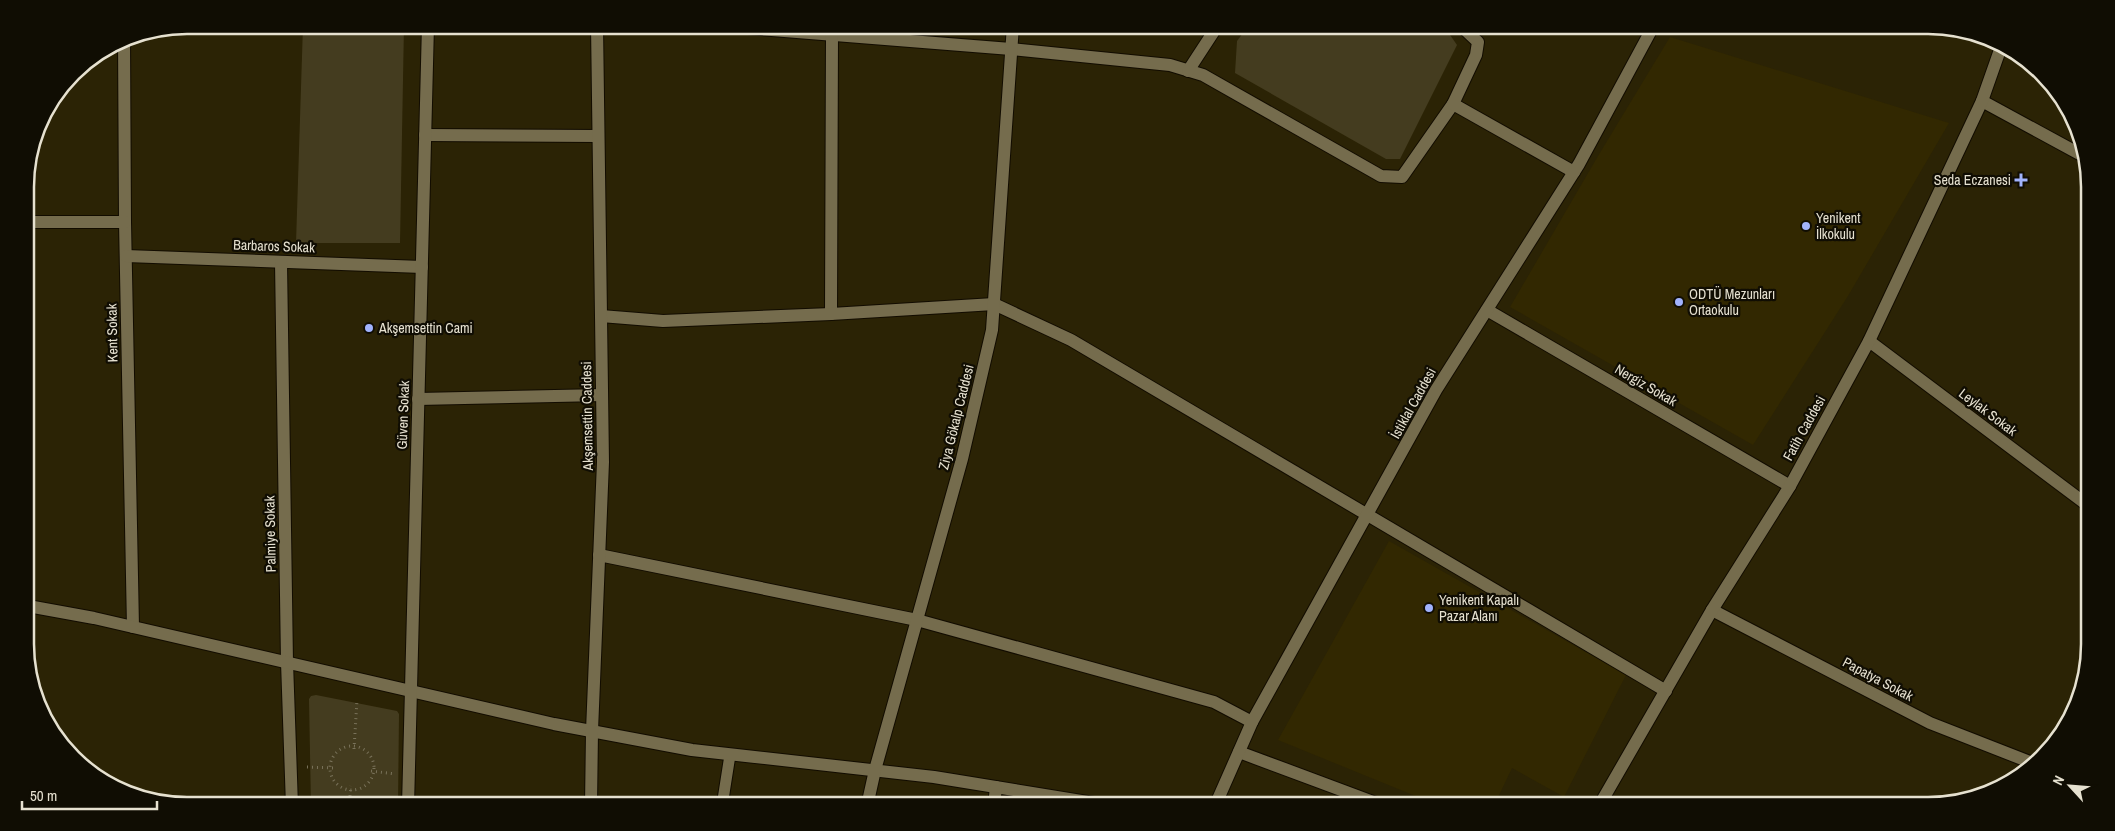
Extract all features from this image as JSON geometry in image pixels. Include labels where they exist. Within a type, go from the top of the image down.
[{"type":"street","name":"Güven Sokak","points":[[408,797],[428,34]]},
{"type":"street","name":"Akşemsettin Caddesi","points":[[591,797],[603,462],[597,34]]},
{"type":"street","points":[[831,314],[832,34],[1012,49],[1170,65],[1203,75],[1381,176],[1402,177],[1453,104],[1476,55],[1478,42],[1470,34]]},
{"type":"street","name":"Ziya Gökalp Caddesi","points":[[869,797],[962,459],[992,330],[1013,34]]},
{"type":"street","points":[[1188,71],[1212,34]]},
{"type":"street","name":"İstiklal Caddesi","points":[[1219,797],[1252,722],[1368,516],[1436,390],[1574,172],[1649,34]]},
{"type":"street","name":"Kent Sokak","points":[[124,47],[125,222],[133,627]]},
{"type":"street","name":"Fatih Caddesi","points":[[1604,797],[1712,610],[1790,486],[1868,341],[1982,101],[2000,51]]},
{"type":"street","points":[[1982,101],[2077,153]]},
{"type":"street","points":[[1453,104],[1574,172]]},
{"type":"street","points":[[425,135],[598,136]]},
{"type":"street","points":[[34,222],[125,222]]},
{"type":"street","name":"Barbaros Sokak","points":[[126,256],[422,267]]},
{"type":"street","name":"Palmiye Sokak","points":[[281,262],[287,662],[292,797]]},
{"type":"street","points":[[601,316],[663,321],[831,314],[994,304],[1071,340],[1666,691]]},
{"type":"street","name":"Nergiz Sokak","points":[[1487,310],[1790,486]]},
{"type":"street","name":"Leylak Sokak","points":[[1868,341],[2081,500]]},
{"type":"street","points":[[418,399],[602,395]]},
{"type":"street","points":[[599,555],[917,620],[1214,702],[1252,722]]},
{"type":"street","points":[[34,607],[133,627],[592,731],[692,750],[934,777],[1057,797]]},
{"type":"street","name":"Papatya Sokak","points":[[1712,610],[1930,723],[2028,761]]},
{"type":"street","points":[[1239,752],[1360,797]]},
{"type":"street","points":[[995,797],[996,787]]},
{"type":"lane","points":[[723,797],[730,754]]},
{"type":"path","points":[[354,748],[357,700]]},
{"type":"path","points":[[347,747],[354,748],[367,752],[374,764],[367,784],[361,788],[340,786],[335,782],[332,768],[335,754],[347,747]]},
{"type":"path","points":[[307,767],[332,768]]},
{"type":"path","points":[[372,771],[408,776]]},
{"type":"path","points":[[350,788],[350,797]]},
{"type":"shaded area","points":[[303,34],[404,34],[400,243],[296,243]]},
{"type":"shaded area","points":[[1242,34],[1449,34],[1457,45],[1400,159],[1386,159],[1235,73],[1237,41]]},
{"type":"shaded area","points":[[1670,37],[1949,123],[1848,296],[1753,445],[1510,307]]},
{"type":"shaded area","name":"Yenikent Kapalı Pazar Alanı","points":[[1389,541],[1626,675],[1564,797],[1512,768],[1498,797],[1418,797],[1278,740]]},
{"type":"shaded area","points":[[316,695],[397,711],[399,714],[398,797],[311,797],[309,699],[311,696]]},
{"type":"place","name":"Seda Eczanesi","points":[[2021,180]]},
{"type":"place","name":"Yenikent İlkokulu","points":[[1806,226]]},
{"type":"place","name":"ODTÜ Mezunları Ortaokulu","points":[[1679,302]]},
{"type":"place","name":"Akşemsettin Cami","points":[[369,328]]},
{"type":"place","name":"Yenikent Kapalı Pazar Alanı","points":[[1429,608]]}]
